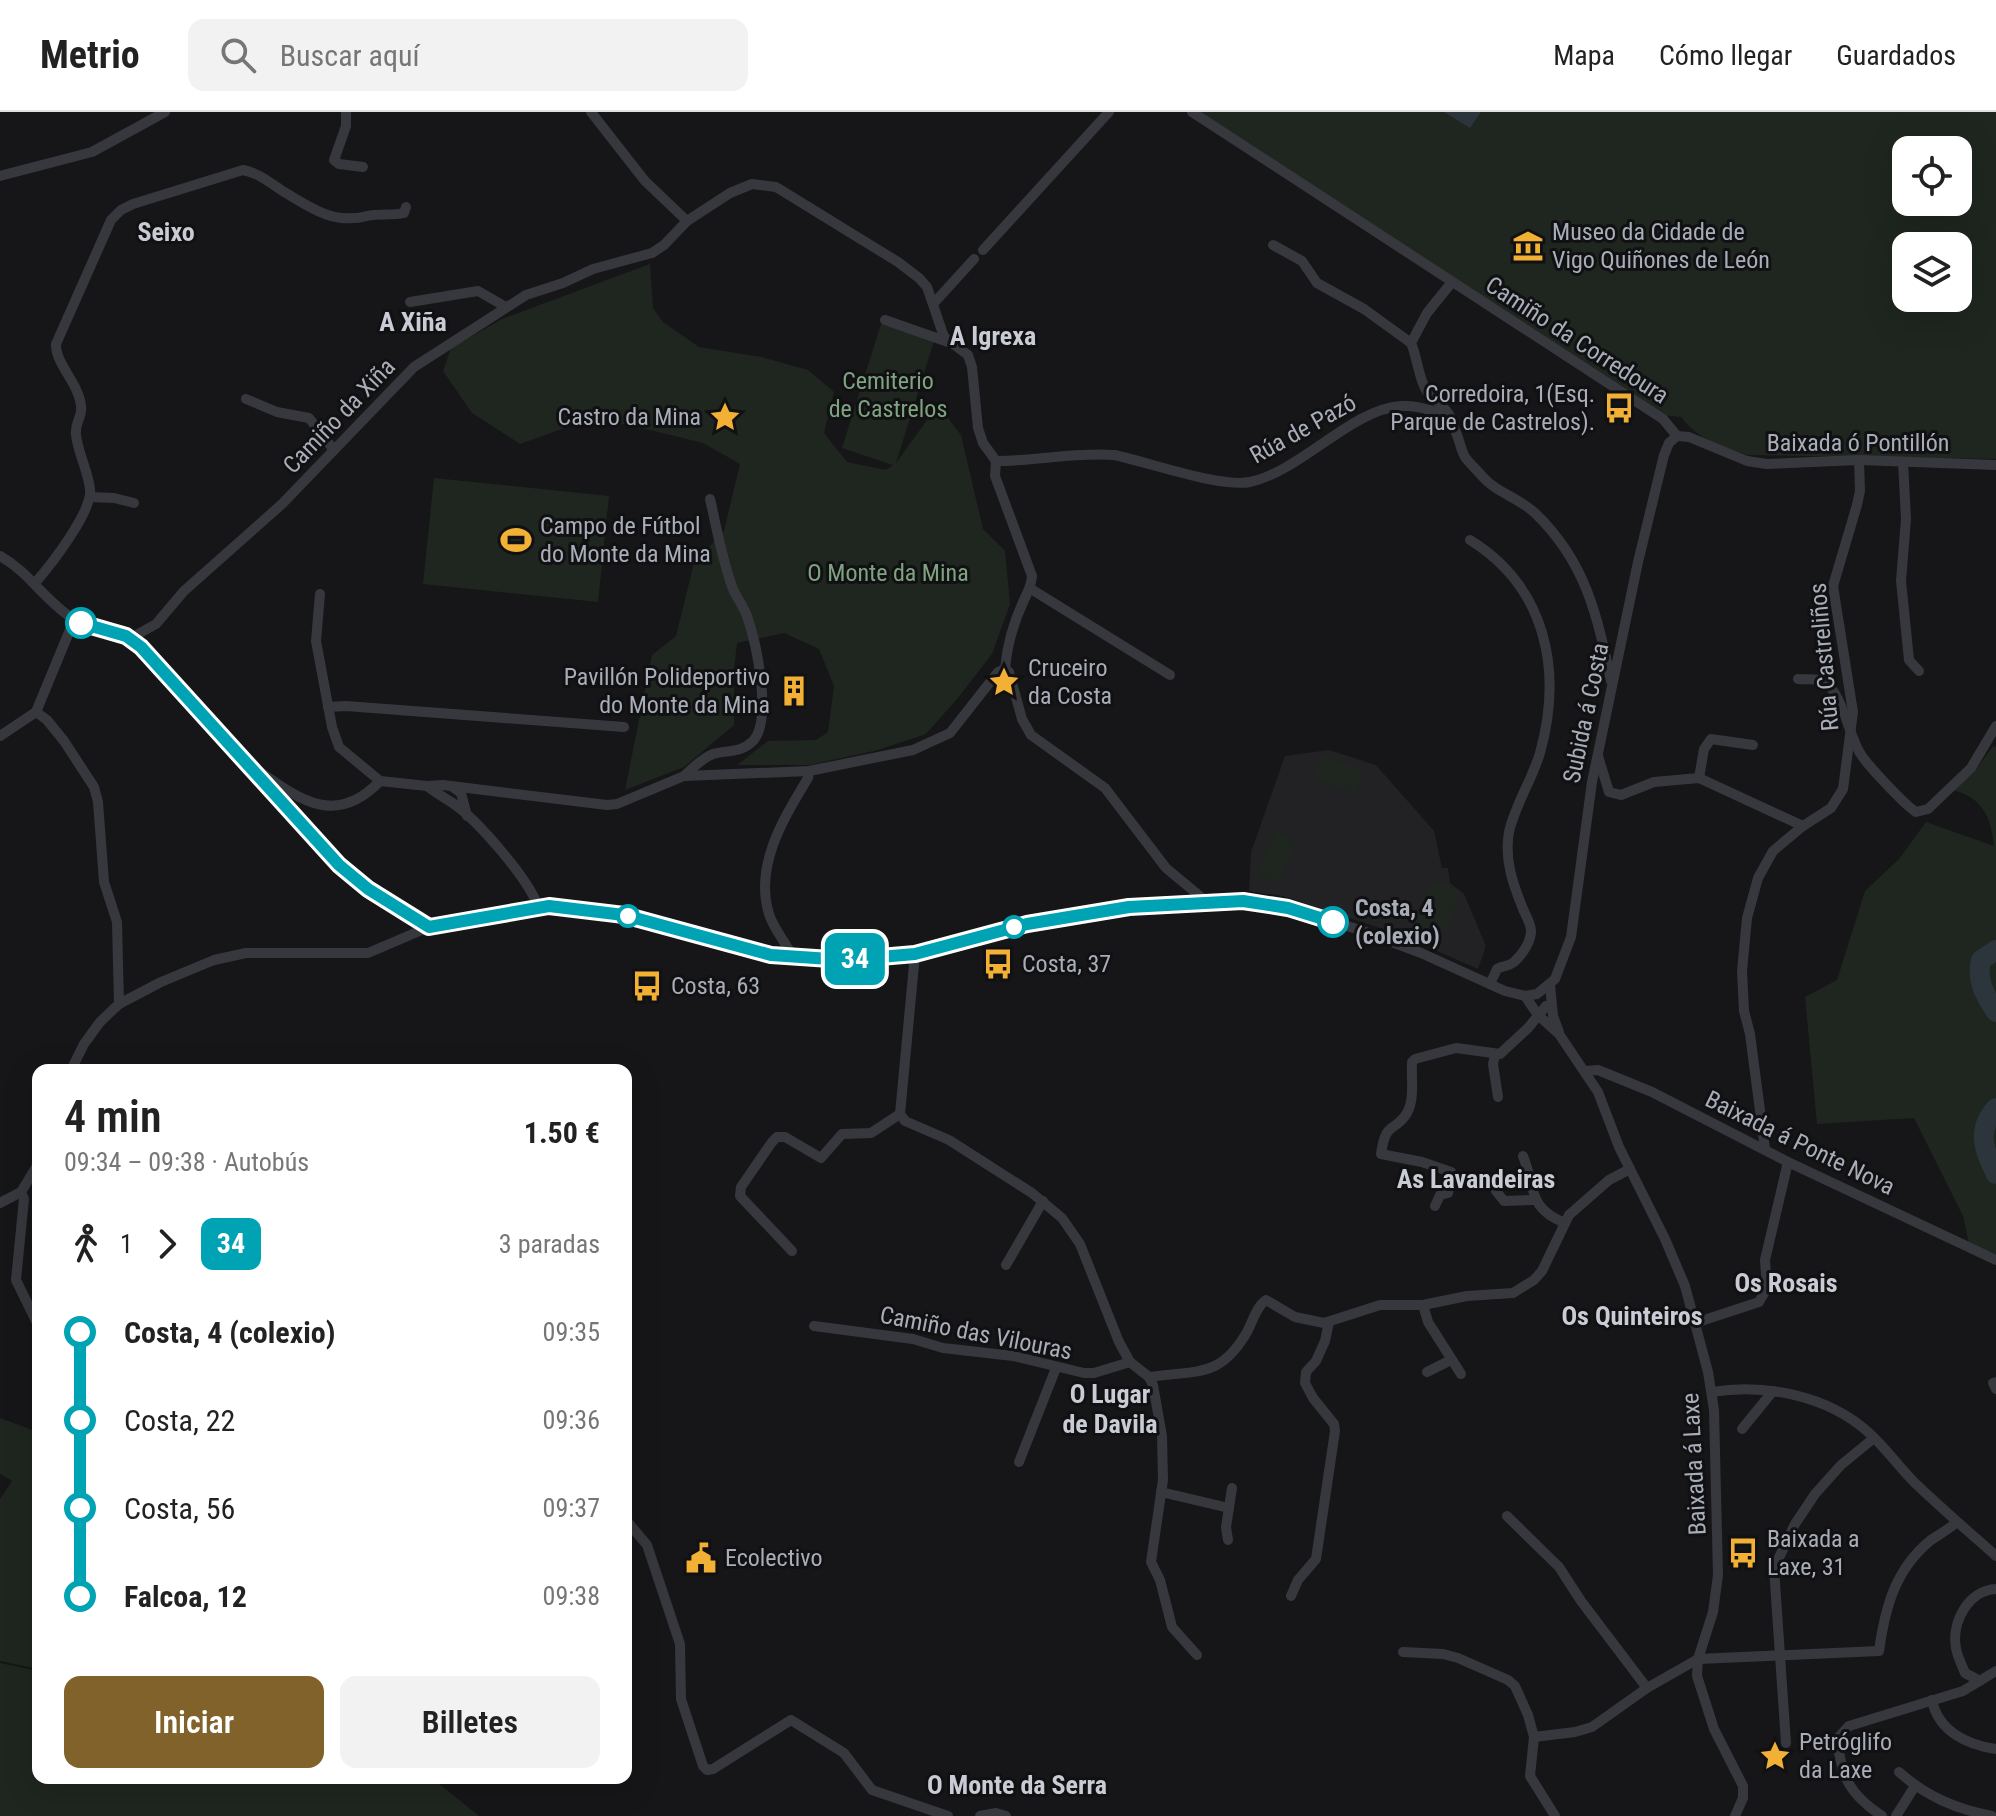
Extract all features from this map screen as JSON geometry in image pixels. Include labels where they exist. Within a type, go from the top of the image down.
[{"type":"street","points":[[346,112],[346,126],[334,160],[339,164],[363,167]]},
{"type":"street","points":[[591,112],[645,181],[687,221]]},
{"type":"street","points":[[983,250],[1109,112]]},
{"type":"street","name":"Camiño da Corredoura","points":[[1192,112],[1663,419],[1677,436]]},
{"type":"street","points":[[0,176],[92,152],[159,113]]},
{"type":"street","points":[[35,583],[78,524],[91,497],[76,432],[82,416],[79,396],[55,350],[111,220],[121,210],[243,170],[257,174],[315,211],[351,221],[367,216],[404,213],[406,207]]},
{"type":"street","name":"Camiño da Xiña","points":[[131,638],[156,624],[184,591],[282,504],[414,367],[526,295],[593,269],[652,253],[687,221],[730,193],[752,184],[776,187],[908,270],[927,287],[944,337],[968,355],[978,428],[983,443],[996,461],[995,476],[1029,563],[1031,589]]},
{"type":"street","points":[[1273,245],[1306,264],[1317,283],[1364,309],[1411,343],[1424,387],[1451,413],[1465,457],[1491,488],[1532,510],[1553,532],[1582,576],[1598,621],[1612,687]]},
{"type":"street","points":[[934,303],[974,259]]},
{"type":"street","name":"Camiño da Corredoura","points":[[1411,343],[1427,313],[1452,282]]},
{"type":"street","points":[[410,302],[478,291],[506,307]]},
{"type":"street","points":[[885,320],[949,342]]},
{"type":"street","points":[[246,399],[277,412],[309,418],[334,450]]},
{"type":"street","name":"Rúa de Pazó","points":[[996,461],[1040,460],[1095,453],[1240,483],[1277,471],[1380,410],[1420,406],[1437,414],[1454,428]]},
{"type":"street","name":"Baixada ó Pontillón","points":[[1677,436],[1689,437],[1757,463],[1859,460],[1996,465]]},
{"type":"street","name":"Subida á Costa","points":[[1550,985],[1560,971],[1576,914],[1584,826],[1638,562],[1664,455],[1669,443],[1677,436]]},
{"type":"street","name":"Rúa Castreliños","points":[[1765,1149],[1750,1034],[1744,1011],[1742,971],[1747,918],[1758,878],[1773,851],[1831,808],[1840,796],[1853,712],[1833,586],[1857,505],[1859,460]]},
{"type":"street","points":[[1903,462],[1906,519],[1901,581],[1909,660],[1919,671]]},
{"type":"street","points":[[91,497],[134,503]]},
{"type":"street","points":[[320,594],[316,641],[339,747],[380,781],[617,804],[684,776],[713,754],[735,752],[747,746],[759,733],[762,719],[756,647],[746,613],[733,589],[710,499]]},
{"type":"street","points":[[1470,540],[1488,551],[1504,567],[1529,599],[1540,618],[1548,665],[1547,726],[1539,756],[1509,833],[1507,856],[1510,877],[1531,934],[1515,962],[1497,969],[1490,984]]},
{"type":"street","points":[[0,556],[21,569],[74,620],[131,638],[339,865],[368,889],[429,927]]},
{"type":"street","points":[[1005,669],[1006,653],[1024,599],[1031,589],[1170,675]]},
{"type":"street","points":[[0,736],[36,712],[74,620]]},
{"type":"street","points":[[684,776],[809,771],[913,750],[941,739],[958,725],[998,672],[1005,669]]},
{"type":"street","points":[[1005,669],[1009,672],[1022,719],[1031,735],[1105,788],[1166,868],[1207,902]]},
{"type":"street","points":[[1798,679],[1826,684],[1841,707],[1851,739],[1868,765],[1912,810],[1921,813],[1971,768],[1996,726]]},
{"type":"street","points":[[328,707],[624,727]]},
{"type":"street","points":[[36,712],[64,741],[94,787],[98,802],[104,882],[117,922],[119,1004]]},
{"type":"street","points":[[1699,778],[1704,749],[1711,739],[1753,745]]},
{"type":"street","points":[[1597,754],[1609,792],[1616,796],[1654,782],[1699,778],[1803,826]]},
{"type":"street","points":[[242,759],[315,805],[329,807],[358,799],[380,781]]},
{"type":"street","points":[[793,958],[774,927],[768,910],[768,869],[777,834],[809,771]]},
{"type":"street","points":[[427,786],[459,802],[468,817],[530,887],[538,907]]},
{"type":"street","points":[[450,786],[461,793],[459,802]]},
{"type":"street","points":[[459,802],[482,789]]},
{"type":"street","points":[[74,1064],[100,1022],[119,1004],[195,967],[232,955],[368,953],[429,927],[538,907],[581,908],[624,915],[734,946],[793,958],[845,960],[915,954],[1027,924],[1129,907],[1207,902],[1264,904],[1307,913],[1421,953],[1505,991],[1531,995],[1550,985]]},
{"type":"street","points":[[915,954],[900,1114],[905,1121],[949,1140],[1043,1201],[1062,1218],[1080,1244],[1119,1342],[1130,1362],[1149,1377],[1158,1405],[1162,1436],[1161,1492],[1151,1562],[1160,1580],[1172,1627],[1197,1655]]},
{"type":"street","name":"Baixada á Laxe","points":[[1550,985],[1553,1016],[1559,1034]]},
{"type":"street","name":"Baixada á Laxe","points":[[1531,995],[1585,1071],[1607,1111],[1619,1147],[1685,1286],[1695,1323],[1712,1392],[1718,1575],[1713,1612],[1698,1659],[1697,1676],[1714,1729],[1743,1786],[1743,1798],[1735,1816]]},
{"type":"street","points":[[1435,1206],[1440,1195],[1448,1193],[1451,1172],[1435,1165],[1381,1154],[1387,1130],[1405,1116],[1409,1108],[1412,1062],[1456,1048],[1495,1055],[1504,1052],[1542,1010]]},
{"type":"street","name":"Baixada á Laxe","points":[[1542,1010],[1553,1016]]},
{"type":"street","points":[[1495,1055],[1493,1064],[1498,1097]]},
{"type":"street","name":"Baixada á Ponte Nova","points":[[1585,1071],[1598,1070],[1630,1082],[1788,1162],[1996,1260]]},
{"type":"street","points":[[792,1251],[740,1196],[741,1187],[772,1142],[777,1137],[785,1137],[821,1158],[842,1134],[871,1133],[900,1114]]},
{"type":"street","points":[[1523,1156],[1531,1176],[1534,1200],[1555,1219],[1565,1223]]},
{"type":"street","points":[[1695,1323],[1763,1298],[1767,1288],[1765,1260],[1788,1162]]},
{"type":"street","points":[[1149,1377],[1196,1372],[1222,1364],[1243,1339],[1258,1306],[1266,1300],[1295,1317],[1329,1322],[1380,1305],[1423,1305],[1521,1290],[1542,1271],[1569,1215],[1609,1180],[1630,1169]]},
{"type":"street","points":[[0,1203],[21,1192],[32,1177]]},
{"type":"street","points":[[1496,1191],[1504,1201],[1534,1200]]},
{"type":"street","points":[[21,1192],[24,1199],[16,1280],[32,1313]]},
{"type":"street","points":[[1006,1265],[1043,1201]]},
{"type":"street","points":[[1423,1305],[1428,1322],[1461,1374]]},
{"type":"street","points":[[1291,1596],[1298,1580],[1316,1559],[1335,1443],[1334,1424],[1305,1383],[1306,1372],[1316,1361],[1325,1341],[1329,1322]]},
{"type":"street","name":"Camiño das Vilouras","points":[[814,1326],[913,1339],[943,1348],[1013,1356],[1056,1368],[1094,1373],[1130,1362]]},
{"type":"street","points":[[1427,1372],[1451,1360]]},
{"type":"street","points":[[1019,1462],[1056,1368]]},
{"type":"street","points":[[1996,1382],[1993,1383],[1996,1389]]},
{"type":"street","points":[[1712,1392],[1733,1389],[1773,1391],[1828,1407],[1851,1419],[1996,1556]]},
{"type":"street","points":[[1742,1429],[1773,1391]]},
{"type":"street","points":[[1786,1743],[1774,1568],[1795,1524],[1815,1494],[1841,1465],[1874,1438]]},
{"type":"street","points":[[1228,1540],[1226,1527],[1232,1488]]},
{"type":"street","points":[[1161,1492],[1229,1508]]},
{"type":"street","points":[[1507,1516],[1559,1567],[1647,1688]]},
{"type":"street","points":[[1534,1737],[1592,1727],[1647,1688],[1698,1659],[1879,1651],[1890,1595],[1902,1572],[1918,1552],[1957,1522]]},
{"type":"street","points":[[632,1527],[647,1545],[680,1644],[681,1699],[707,1770],[791,1720],[844,1753],[872,1790],[948,1816]]},
{"type":"street","points":[[1980,1681],[1965,1673],[1956,1648],[1956,1631],[1963,1611],[1973,1596],[1996,1589]]},
{"type":"street","points":[[1403,1652],[1443,1654],[1508,1680],[1519,1692],[1534,1737],[1530,1776],[1555,1816]]},
{"type":"street","points":[[1882,1816],[1851,1791],[1837,1739],[1849,1726],[1963,1691],[1996,1671]]},
{"type":"street","points":[[1932,1700],[1940,1721],[1956,1736],[1996,1749]]},
{"type":"street","points":[[1899,1772],[1915,1786],[1950,1805],[1992,1816]]},
{"type":"street","points":[[1896,1816],[1915,1786]]},
{"type":"street","points":[[980,1816],[996,1813],[1006,1816]]},
{"type":"shaded area","points":[[1444,112],[1481,112],[1470,128]]},
{"type":"shaded area","points":[[1329,750],[1376,765],[1434,831],[1442,868],[1448,868],[1450,883],[1464,894],[1486,946],[1478,969],[1401,935],[1283,896],[1249,891],[1251,852],[1285,756]]},
{"type":"green space","points":[[1199,112],[1996,112],[1996,459],[1747,455],[1702,436],[1681,417],[1663,415]]},
{"type":"green space","name":"O Monte da Mina","points":[[650,264],[653,308],[663,322],[699,347],[761,357],[808,370],[834,392],[824,433],[847,462],[886,470],[893,465],[842,448],[881,324],[934,341],[896,463],[938,405],[961,435],[983,529],[1005,551],[1010,604],[992,654],[926,734],[878,750],[810,765],[737,765],[768,741],[816,740],[828,732],[834,686],[819,649],[784,633],[737,643],[734,725],[684,767],[625,790],[652,655],[676,636],[694,563],[724,531],[740,464],[703,443],[625,424],[570,426],[520,444],[472,413],[443,371],[451,348],[502,319]]},
{"type":"green space","name":"Campo de Fútbol do Monte da Mina","points":[[434,478],[609,496],[598,602],[423,584]]},
{"type":"green space","points":[[1993,746],[1996,747],[1996,1254],[1969,1244],[1963,1216],[1914,1118],[1817,1124],[1805,997],[1837,980],[1865,891],[1899,859],[1926,822],[1994,846],[1991,826],[1984,810],[1972,798],[1953,790],[1978,767]]},
{"type":"green space","points":[[1323,755],[1364,771],[1356,794],[1314,778]]},
{"type":"green space","points":[[1276,830],[1297,840],[1277,883],[1257,874]]},
{"type":"green space","points":[[1434,880],[1462,892],[1438,945],[1410,933]]},
{"type":"green space","points":[[0,1418],[32,1430],[32,1668],[0,1661],[0,1499],[12,1481],[0,1474]]},
{"type":"green space","points":[[0,1663],[32,1670],[32,1784],[439,1784],[479,1816],[0,1816]]},
{"type":"waterway","points":[[1996,950],[1981,960],[1980,975],[1985,994],[1996,1012]]},
{"type":"waterway","points":[[1996,1108],[1984,1132],[1988,1157],[1996,1174]]},
{"type":"bus line","name":"34","points":[[81,623],[131,638],[339,865],[368,889],[429,927],[538,907],[581,908],[624,915],[771,955],[845,960],[915,954],[1027,924],[1129,907],[1243,901],[1288,908],[1333,922]]},
{"type":"place","name":"Museo da Cidade de Vigo Quiñones de León","points":[[1528,246]]},
{"type":"place","name":"Corredoira, 1(Esq. Parque de Castrelos).","points":[[1619,408]]},
{"type":"place","name":"Castro da Mina","points":[[725,417]]},
{"type":"place","name":"Campo de Fútbol do Monte da Mina","points":[[516,540]]},
{"type":"place","name":"Cruceiro da Costa","points":[[1004,682]]},
{"type":"place","name":"Pavillón Polideportivo do Monte da Mina","points":[[794,691]]},
{"type":"place","name":"Costa, 4 (colexio)","points":[[1333,922]]},
{"type":"place","name":"Costa, 37","points":[[998,964]]},
{"type":"place","name":"Costa, 63","points":[[647,986]]},
{"type":"place","name":"Baixada a Laxe, 31","points":[[1743,1553]]},
{"type":"place","name":"Ecolectivo","points":[[701,1558]]},
{"type":"place","name":"Petróglifo da Laxe","points":[[1775,1756]]},
{"type":"district","name":"Seixo","points":[[166,232]]},
{"type":"district","name":"A Xiña","points":[[413,322]]},
{"type":"district","name":"A Igrexa","points":[[993,336]]},
{"type":"district","name":"As Lavandeiras","points":[[1476,1179]]},
{"type":"district","name":"Os Rosais","points":[[1786,1283]]},
{"type":"district","name":"Os Quinteiros","points":[[1632,1316]]},
{"type":"district","name":"O Lugar de Davila","points":[[1110,1409]]},
{"type":"district","name":"O Monte da Serra","points":[[1017,1785]]},
{"type":"park label","name":"Cemiterio de Castrelos","points":[[888,395]]}]
